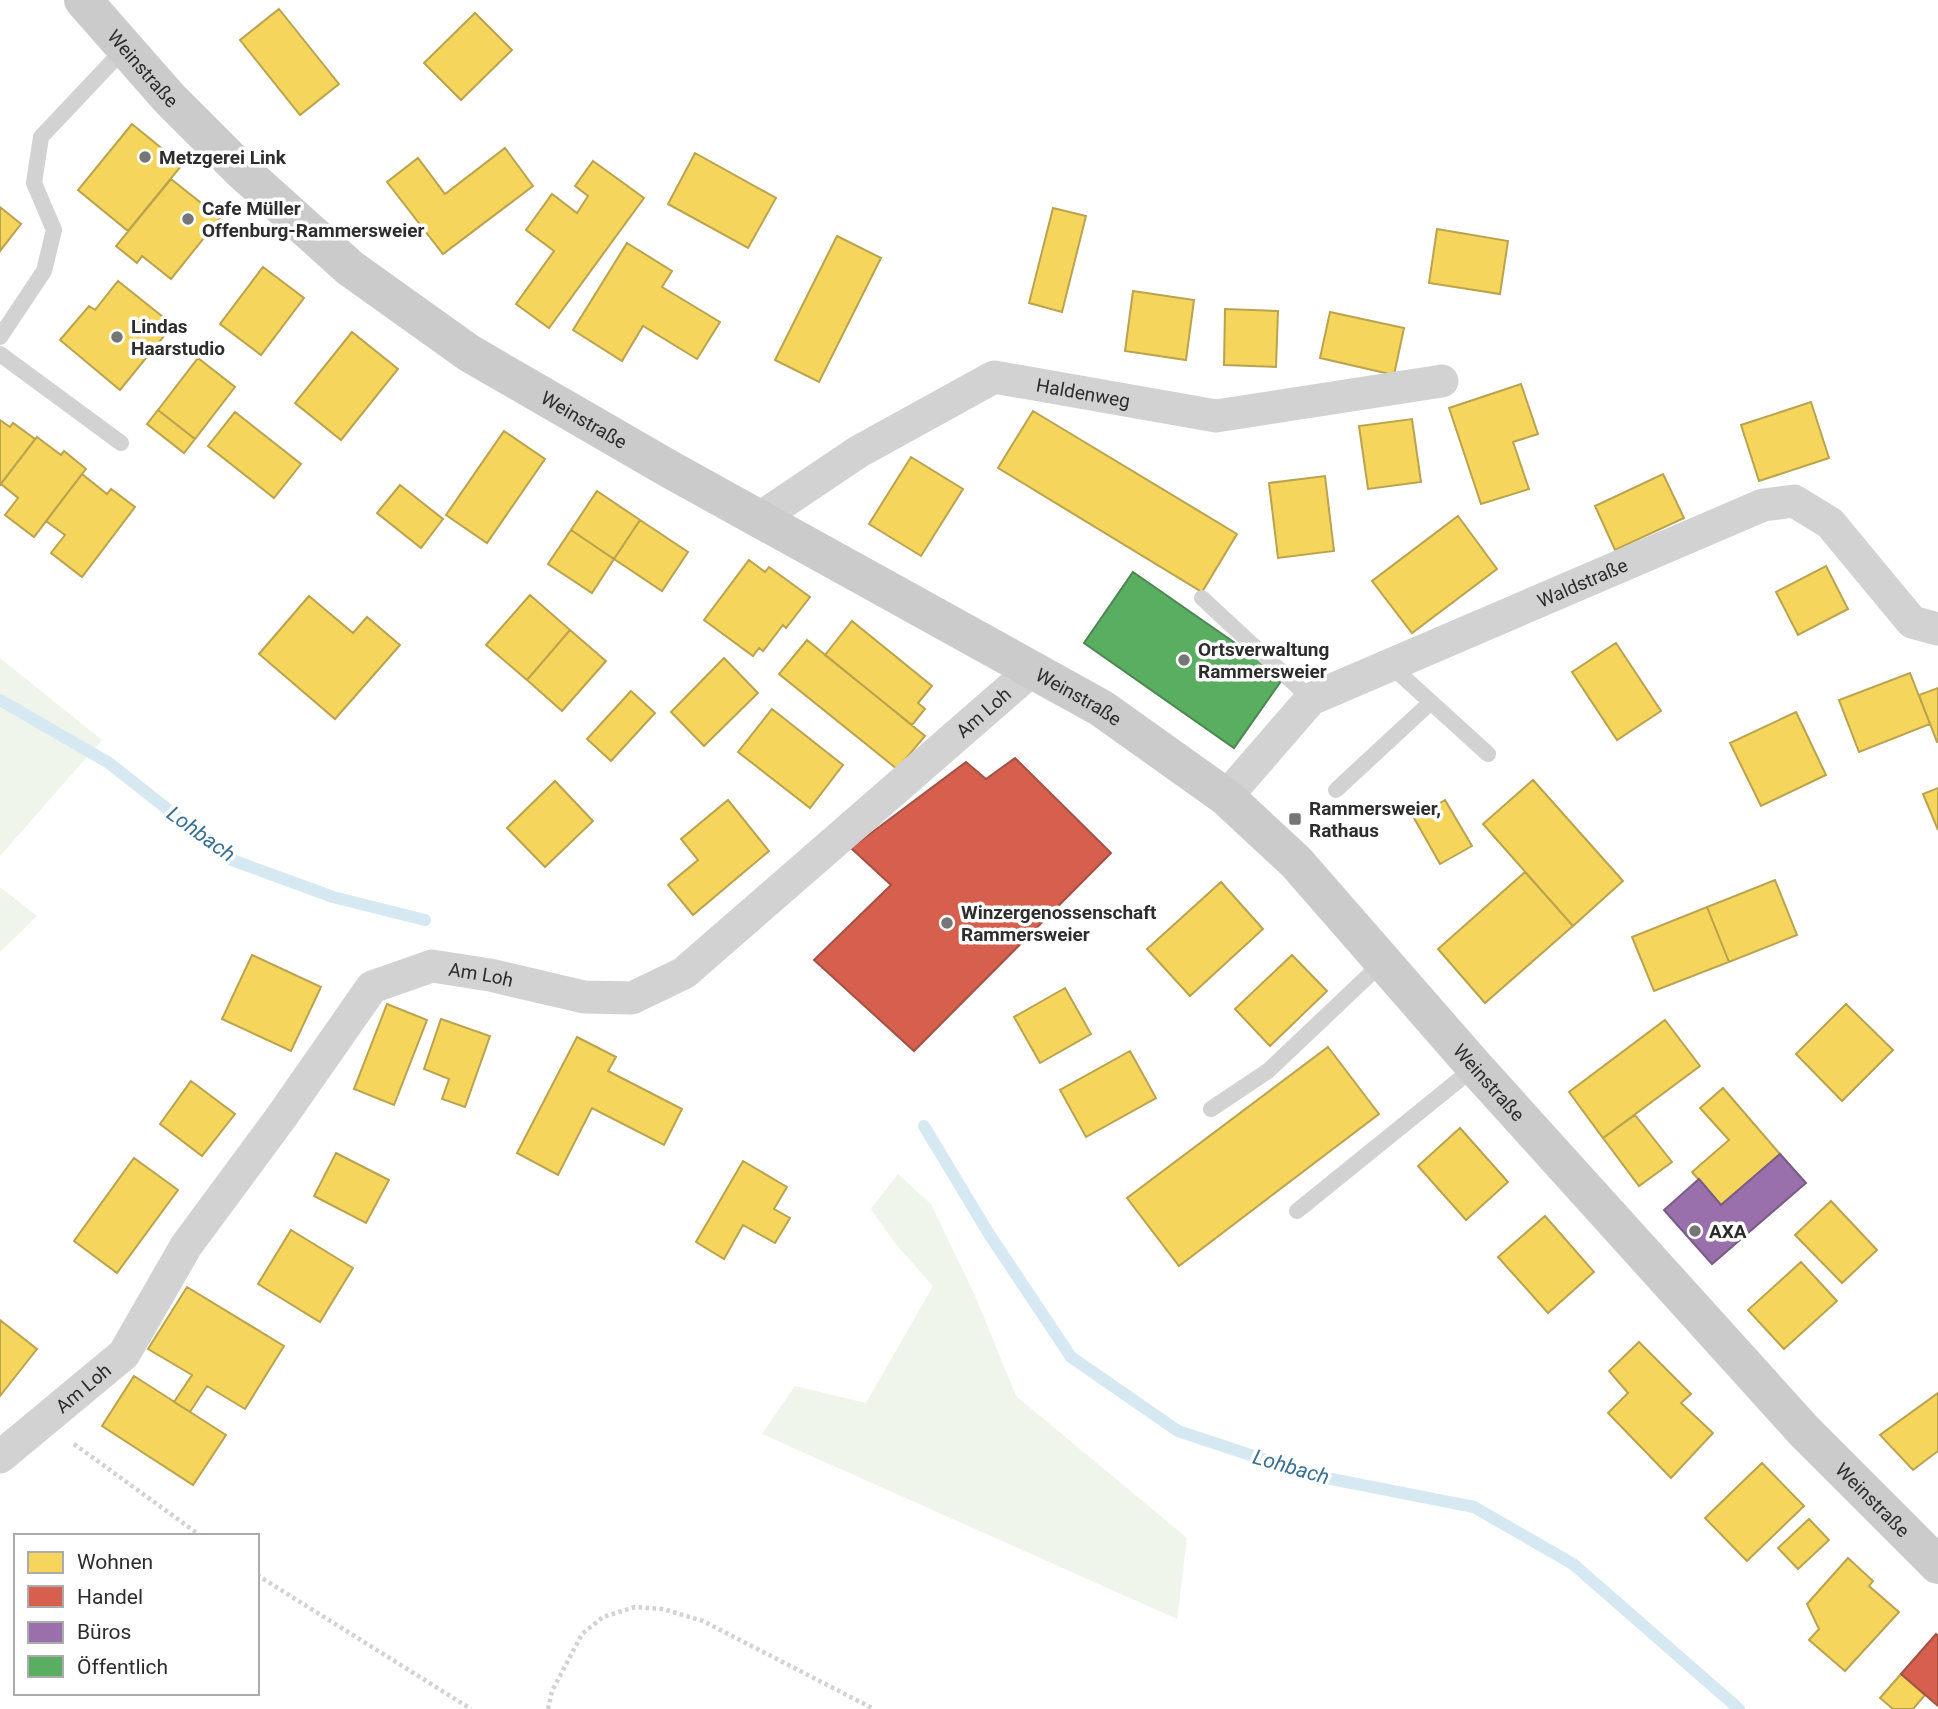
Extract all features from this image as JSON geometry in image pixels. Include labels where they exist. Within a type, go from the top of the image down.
[{"type":"street","name":"Weinstraße","points":[[83,0],[169,98],[242,171],[350,268],[469,353],[1101,708],[1226,797],[1296,862],[1475,1066],[1804,1431],[1938,1565]]},
{"type":"street","name":"Haldenweg","points":[[760,518],[858,452],[994,377],[1216,416],[1442,381]]},
{"type":"street","name":"Waldstraße","points":[[1226,797],[1311,699],[1763,505],[1794,501],[1830,523],[1913,622],[1938,629]]},
{"type":"street","name":"Am Loh","points":[[0,1457],[124,1354],[186,1247],[282,1116],[372,986],[432,966],[490,975],[584,997],[632,998],[684,973],[1033,669]]},
{"type":"lane","points":[[0,337],[44,271],[54,230],[34,183],[41,137],[125,48]]},
{"type":"lane","points":[[0,354],[121,443]]},
{"type":"lane","points":[[1202,598],[1311,699]]},
{"type":"lane","points":[[1389,664],[1488,754]]},
{"type":"lane","points":[[1336,790],[1431,702]]},
{"type":"lane","points":[[1211,1109],[1268,1071],[1384,961]]},
{"type":"lane","points":[[1297,1211],[1475,1066]]},
{"type":"path","points":[[44,1422],[198,1534]]},
{"type":"path","points":[[259,1576],[471,1709]]},
{"type":"path","points":[[548,1709],[552,1691],[582,1634],[603,1617],[635,1607],[663,1609],[703,1621],[874,1709]]},
{"type":"shaded area","points":[[0,658],[102,740],[0,856]]},
{"type":"shaded area","points":[[0,887],[37,916],[0,952]]},
{"type":"shaded area","points":[[898,1174],[931,1204],[976,1298],[1016,1396],[1187,1538],[1177,1619],[762,1434],[795,1386],[866,1403],[933,1286],[894,1242],[871,1209]]},
{"type":"building: Wohnen","points":[[279,9],[339,84],[300,115],[240,40]]},
{"type":"building: Wohnen","points":[[475,13],[512,50],[461,100],[424,63]]},
{"type":"building: Wohnen","points":[[132,124],[182,165],[128,231],[78,190]]},
{"type":"building: Wohnen","points":[[505,148],[533,186],[443,254],[387,182],[418,158],[445,194]]},
{"type":"building: Wohnen","points":[[695,153],[776,198],[748,248],[668,204]]},
{"type":"building: Wohnen","points":[[593,161],[644,198],[549,328],[516,304],[554,251],[526,230],[552,194],[577,213],[588,196],[575,186]]},
{"type":"building: Wohnen","points":[[171,179],[220,218],[171,279],[142,256],[137,263],[116,246]]},
{"type":"building: Wohnen","points":[[0,207],[21,224],[0,251]]},
{"type":"building: Wohnen","points":[[1053,208],[1086,216],[1062,312],[1029,303]]},
{"type":"building: Wohnen","points":[[1437,229],[1508,241],[1500,294],[1429,283]]},
{"type":"building: Wohnen","points":[[837,236],[881,258],[819,382],[775,360]]},
{"type":"building: Wohnen","points":[[627,243],[672,271],[662,287],[720,322],[697,359],[643,326],[622,361],[573,330]]},
{"type":"building: Wohnen","points":[[263,267],[304,298],[261,355],[220,324]]},
{"type":"building: Wohnen","points":[[118,281],[173,325],[120,390],[60,340],[89,306],[95,310]]},
{"type":"building: Wohnen","points":[[1133,291],[1194,300],[1186,360],[1125,351]]},
{"type":"building: Wohnen","points":[[1225,309],[1278,311],[1276,367],[1224,365]]},
{"type":"building: Wohnen","points":[[1330,312],[1404,328],[1394,375],[1320,358]]},
{"type":"building: Wohnen","points":[[352,332],[398,369],[341,440],[295,403]]},
{"type":"building: Wohnen","points":[[198,358],[235,387],[195,439],[158,410]]},
{"type":"building: Wohnen","points":[[1521,384],[1538,434],[1513,442],[1529,489],[1481,504],[1449,408]]},
{"type":"building: Wohnen","points":[[1811,402],[1829,458],[1759,481],[1741,425]]},
{"type":"building: Wohnen","points":[[158,410],[195,439],[184,453],[147,424]]},
{"type":"building: Wohnen","points":[[1033,411],[1237,534],[1202,592],[998,468]]},
{"type":"building: Wohnen","points":[[235,412],[301,464],[274,498],[208,446]]},
{"type":"building: Wohnen","points":[[1412,419],[1421,482],[1368,489],[1359,426]]},
{"type":"building: Wohnen","points":[[0,420],[10,427],[13,423],[35,439],[0,485]]},
{"type":"building: Wohnen","points":[[504,431],[545,459],[487,543],[446,515]]},
{"type":"building: Wohnen","points":[[37,437],[61,455],[64,451],[86,469],[34,537],[5,515],[18,498],[1,484]]},
{"type":"building: Wohnen","points":[[911,457],[963,489],[921,556],[869,524]]},
{"type":"building: Wohnen","points":[[82,474],[107,494],[111,489],[135,507],[82,577],[51,553],[65,535],[46,521]]},
{"type":"building: Wohnen","points":[[1663,474],[1684,518],[1615,550],[1595,506]]},
{"type":"building: Wohnen","points":[[1325,476],[1334,551],[1278,558],[1269,483]]},
{"type":"building: Wohnen","points":[[400,485],[443,519],[421,548],[377,513]]},
{"type":"building: Wohnen","points":[[597,491],[640,520],[614,559],[571,530]]},
{"type":"building: Wohnen","points":[[1458,516],[1497,569],[1412,633],[1372,581]]},
{"type":"building: Wohnen","points":[[640,520],[688,552],[662,591],[614,559]]},
{"type":"building: Wohnen","points":[[571,530],[614,559],[592,593],[548,564]]},
{"type":"building: Wohnen","points":[[749,560],[765,572],[769,567],[810,597],[786,628],[783,625],[763,651],[759,648],[753,656],[704,620]]},
{"type":"building: Wohnen","points":[[1826,566],[1848,609],[1798,635],[1776,592]]},
{"type":"building: Wohnen","points":[[530,595],[570,630],[527,680],[486,645]]},
{"type":"building: Wohnen","points":[[309,596],[353,633],[367,617],[400,645],[335,719],[259,654]]},
{"type":"building: Wohnen","points":[[852,621],[932,686],[918,703],[925,709],[912,725],[825,655]]},
{"type":"building: Wohnen","points":[[570,630],[606,661],[562,711],[527,680]]},
{"type":"building: Wohnen","points":[[807,640],[925,736],[897,769],[779,674]]},
{"type":"building: Wohnen","points":[[1616,643],[1661,711],[1617,740],[1572,672]]},
{"type":"building: Wohnen","points":[[724,658],[758,693],[704,746],[671,712]]},
{"type":"building: Wohnen","points":[[1910,673],[1930,724],[1859,752],[1839,700]]},
{"type":"building: Wohnen","points":[[1938,688],[1938,742],[1937,742],[1919,695]]},
{"type":"building: Wohnen","points":[[631,691],[655,713],[611,761],[587,739]]},
{"type":"building: Wohnen","points":[[772,709],[843,765],[810,808],[738,752]]},
{"type":"building: Wohnen","points":[[1796,712],[1826,775],[1761,806],[1730,743]]},
{"type":"building: Wohnen","points":[[1533,780],[1623,881],[1573,926],[1483,824]]},
{"type":"building: Wohnen","points":[[555,781],[593,821],[545,867],[507,828]]},
{"type":"building: Wohnen","points":[[1938,788],[1938,830],[1923,794]]},
{"type":"building: Wohnen","points":[[728,800],[769,851],[693,915],[668,885],[698,860],[681,839]]},
{"type":"building: Wohnen","points":[[1445,800],[1472,846],[1440,864],[1414,818]]},
{"type":"building: Wohnen","points":[[1525,872],[1573,926],[1485,1003],[1438,949]]},
{"type":"building: Wohnen","points":[[1775,880],[1797,935],[1729,962],[1707,907]]},
{"type":"building: Wohnen","points":[[1221,882],[1263,929],[1190,996],[1147,949]]},
{"type":"building: Wohnen","points":[[1707,907],[1729,962],[1654,991],[1632,937]]},
{"type":"building: Wohnen","points":[[252,955],[321,987],[291,1051],[222,1019]]},
{"type":"building: Wohnen","points":[[1292,955],[1327,991],[1270,1046],[1235,1009]]},
{"type":"building: Wohnen","points":[[1065,988],[1091,1034],[1040,1063],[1014,1017]]},
{"type":"building: Wohnen","points":[[387,1004],[427,1020],[394,1105],[354,1089]]},
{"type":"building: Wohnen","points":[[1846,1004],[1893,1050],[1842,1101],[1796,1054]]},
{"type":"building: Wohnen","points":[[441,1019],[490,1036],[465,1107],[442,1099],[449,1079],[424,1069]]},
{"type":"building: Wohnen","points":[[1665,1020],[1700,1066],[1603,1138],[1569,1092]]},
{"type":"building: Wohnen","points":[[577,1037],[616,1057],[608,1071],[682,1109],[664,1145],[592,1108],[558,1175],[517,1153]]},
{"type":"building: Wohnen","points":[[1328,1047],[1379,1114],[1179,1266],[1127,1198]]},
{"type":"building: Wohnen","points":[[1130,1051],[1156,1098],[1086,1137],[1060,1090]]},
{"type":"building: Wohnen","points":[[191,1081],[235,1114],[202,1156],[160,1124]]},
{"type":"building: Wohnen","points":[[1723,1088],[1780,1154],[1721,1205],[1692,1172],[1729,1140],[1700,1108]]},
{"type":"building: Wohnen","points":[[1635,1115],[1672,1162],[1639,1186],[1603,1138]]},
{"type":"building: Wohnen","points":[[1460,1128],[1508,1182],[1466,1220],[1418,1166]]},
{"type":"building: Wohnen","points":[[336,1153],[389,1180],[366,1223],[314,1196]]},
{"type":"building: Wohnen","points":[[134,1158],[178,1190],[117,1273],[74,1241]]},
{"type":"building: Wohnen","points":[[743,1161],[787,1187],[774,1209],[790,1218],[775,1243],[743,1225],[724,1259],[696,1242]]},
{"type":"building: Wohnen","points":[[1831,1201],[1877,1250],[1842,1283],[1795,1235]]},
{"type":"building: Wohnen","points":[[1545,1216],[1594,1272],[1548,1313],[1498,1257]]},
{"type":"building: Wohnen","points":[[291,1230],[353,1268],[320,1322],[258,1284]]},
{"type":"building: Wohnen","points":[[1801,1262],[1837,1301],[1784,1349],[1748,1310]]},
{"type":"building: Wohnen","points":[[187,1287],[284,1346],[245,1409],[207,1386],[190,1412],[174,1402],[192,1375],[148,1349]]},
{"type":"building: Wohnen","points":[[0,1320],[37,1349],[0,1396]]},
{"type":"building: Wohnen","points":[[1639,1342],[1691,1394],[1681,1403],[1713,1433],[1671,1478],[1608,1413],[1628,1393],[1609,1371]]},
{"type":"building: Wohnen","points":[[134,1376],[226,1435],[193,1485],[102,1426]]},
{"type":"building: Wohnen","points":[[1938,1393],[1938,1451],[1913,1470],[1880,1435]]},
{"type":"building: Wohnen","points":[[1762,1463],[1804,1506],[1747,1561],[1705,1518]]},
{"type":"building: Wohnen","points":[[1809,1519],[1829,1540],[1798,1569],[1778,1548]]},
{"type":"building: Wohnen","points":[[1848,1558],[1873,1581],[1869,1586],[1899,1612],[1845,1671],[1809,1640],[1819,1629],[1807,1604]]},
{"type":"building: Wohnen","points":[[1901,1674],[1925,1695],[1913,1709],[1893,1709],[1880,1698]]},
{"type":"building: Handel","name":"Winzergenossenschaft Rammersweier","points":[[1015,758],[1111,853],[914,1051],[814,960],[891,885],[851,848],[966,762],[986,779]]},
{"type":"building: Handel","points":[[1936,1634],[1938,1636],[1938,1706],[1901,1674]]},
{"type":"building: Büros","points":[[1780,1154],[1806,1183],[1712,1264],[1664,1210],[1699,1179],[1721,1205]]},
{"type":"building: Öffentlich","name":"Ortsverwaltung Rammersweier","points":[[1133,572],[1284,677],[1234,748],[1084,643]]},
{"type":"waterway","name":"Lohbach","points":[[0,700],[109,763],[232,860],[333,897],[425,920]]},
{"type":"waterway","name":"Lohbach","points":[[924,1126],[989,1234],[1071,1357],[1178,1431],[1311,1475],[1474,1507],[1573,1564],[1739,1709]]},
{"type":"place","name":"Metzgerei Link","points":[[145,157]]},
{"type":"place","name":"Cafe Müller Offenburg-Rammersweier","points":[[188,219]]},
{"type":"place","name":"Lindas Haarstudio","points":[[117,337]]},
{"type":"place","name":"Ortsverwaltung Rammersweier","points":[[1184,660]]},
{"type":"place","name":"Rammersweier, Rathaus","points":[[1295,819]]},
{"type":"place","name":"Winzergenossenschaft Rammersweier","points":[[947,923]]},
{"type":"place","name":"AXA","points":[[1695,1231]]}]
